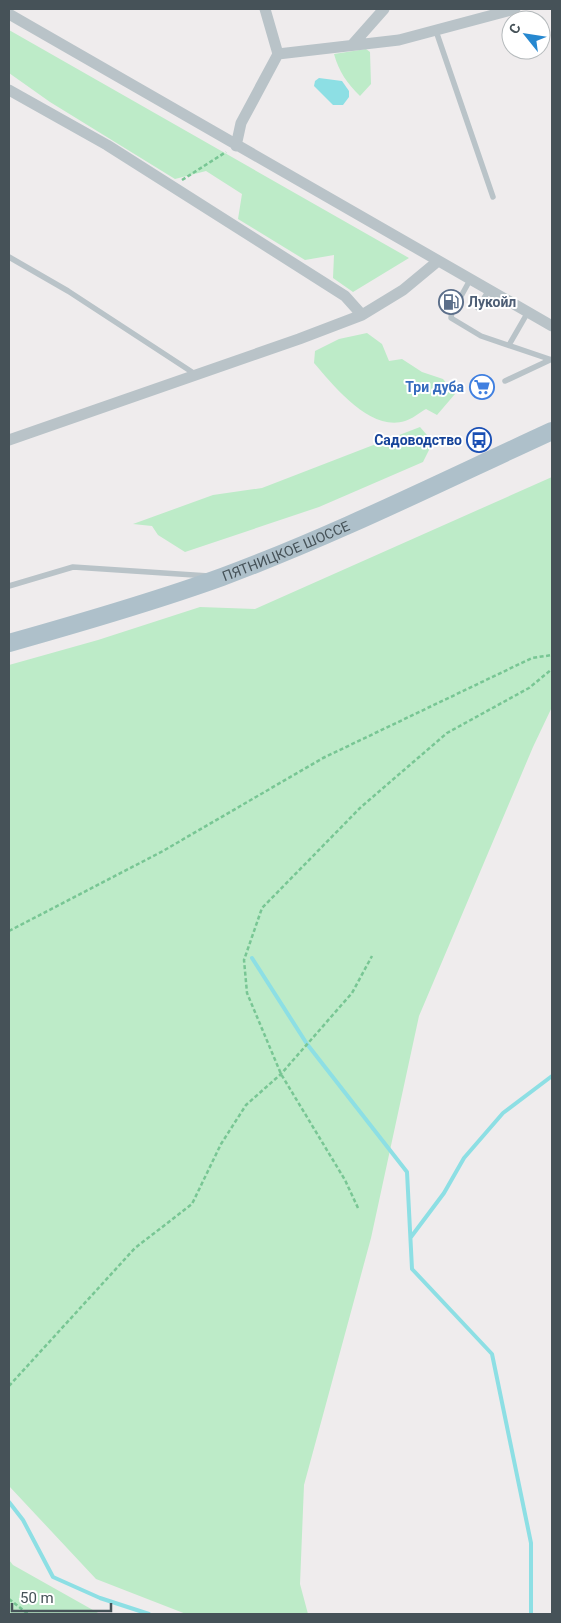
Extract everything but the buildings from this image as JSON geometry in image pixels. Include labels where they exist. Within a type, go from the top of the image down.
[{"type":"main road","name":"ПЯТНИЦКОЕ ШОССЕ","points":[[9,643],[222,577],[338,529],[552,431]]},
{"type":"street","points":[[236,146],[241,123],[278,54],[265,9]]},
{"type":"street","points":[[352,44],[384,9]]},
{"type":"street","points":[[278,54],[399,40],[515,9]]},
{"type":"street","points":[[9,14],[552,326]]},
{"type":"street","points":[[9,90],[107,145],[173,186],[345,296],[362,314]]},
{"type":"street","points":[[9,440],[197,375],[362,314],[404,290],[438,261]]},
{"type":"lane","points":[[436,31],[493,197]]},
{"type":"lane","points":[[9,257],[68,290],[197,375]]},
{"type":"lane","points":[[460,298],[470,280]]},
{"type":"lane","points":[[478,308],[488,290]]},
{"type":"lane","points":[[452,311],[452,318],[469,325],[481,336],[552,359]]},
{"type":"lane","points":[[509,345],[528,312]]},
{"type":"lane","points":[[505,381],[552,359]]},
{"type":"lane","points":[[9,586],[73,567],[222,577]]},
{"type":"path","points":[[173,186],[236,146]]},
{"type":"path","points":[[9,931],[163,851],[323,758],[532,658],[552,655]]},
{"type":"path","points":[[358,1208],[345,1180],[281,1074],[247,993],[244,960],[262,908],[361,807],[447,733],[529,688],[552,669]]},
{"type":"path","points":[[9,1386],[135,1248],[192,1204],[221,1144],[246,1105],[281,1074],[352,993],[372,956]]},
{"type":"path","points":[[9,1599],[28,1614]]},
{"type":"green space","points":[[9,30],[409,258],[353,292],[333,278],[334,255],[305,260],[238,219],[242,194],[206,171],[175,179],[50,102],[9,73]]},
{"type":"green space","points":[[366,49],[370,52],[371,84],[360,96],[344,77],[334,54]]},
{"type":"green space","points":[[367,333],[382,344],[389,361],[402,359],[422,372],[443,379],[455,394],[437,415],[426,409],[405,421],[392,423],[379,420],[366,414],[354,405],[314,363],[315,351],[339,339]]},
{"type":"green space","points":[[420,427],[433,442],[423,462],[319,507],[185,552],[158,535],[152,526],[133,524],[213,495],[262,488]]},
{"type":"green space","points":[[552,477],[552,707],[533,747],[419,1016],[371,1238],[304,1485],[300,1584],[308,1614],[186,1614],[96,1579],[9,1486],[9,665],[98,640],[200,607],[255,609]]},
{"type":"green space","points":[[9,1560],[13,1565],[100,1614],[9,1614]]},
{"type":"water","points":[[319,78],[342,81],[349,91],[349,97],[343,105],[333,105],[314,86],[315,81]]},
{"type":"waterway","points":[[252,958],[307,1044],[407,1172],[412,1269],[492,1354],[531,1543],[531,1614]]},
{"type":"waterway","points":[[411,1237],[444,1193],[464,1158],[503,1113],[552,1076]]},
{"type":"waterway","points":[[9,1502],[23,1520],[53,1577],[100,1598],[149,1614]]},
{"type":"place","name":"Лукойл","points":[[451,302]]},
{"type":"place","name":"Три дуба","points":[[482,387]]},
{"type":"place","name":"Садоводство","points":[[479,440]]}]
